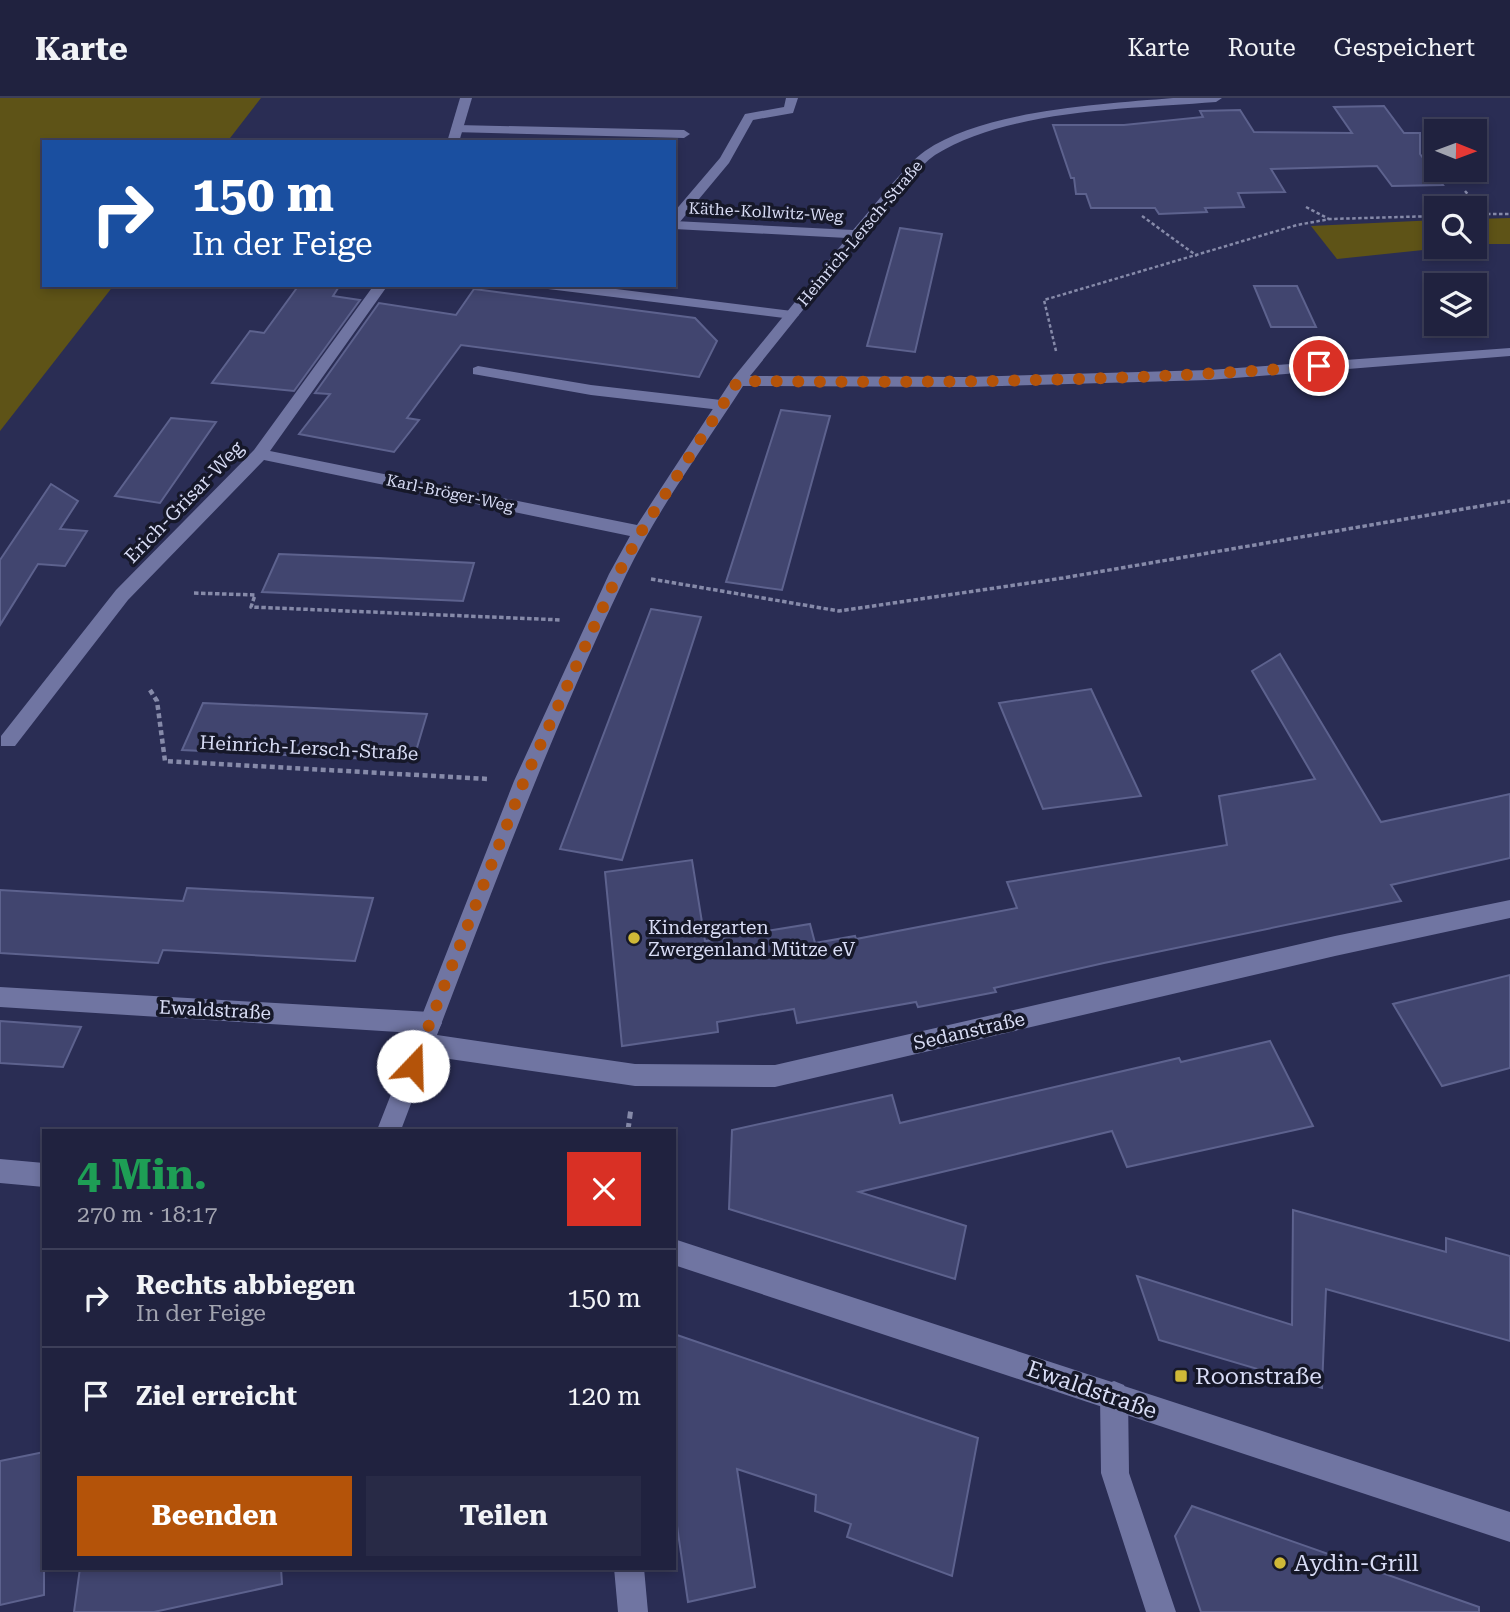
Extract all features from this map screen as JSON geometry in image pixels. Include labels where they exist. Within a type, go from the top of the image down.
[{"type":"street","points":[[466,98],[455,135],[684,134]]},
{"type":"street","name":"Käthe-Kollwitz-Weg","points":[[676,220],[725,160],[749,117],[789,110],[792,98]]},
{"type":"street","name":"Heinrich-Lersch-Straße","points":[[389,1129],[524,781],[618,574],[641,532],[738,381],[857,234],[928,154],[964,136],[1032,117],[1082,109],[1216,98]]},
{"type":"street","name":"Käthe-Kollwitz-Weg","points":[[676,222],[857,234]]},
{"type":"street","name":"Erich-Grisar-Weg","points":[[8,741],[122,595],[260,454],[380,287]]},
{"type":"street","name":"Heinrich-Lersch-Straße","points":[[564,287],[792,315]]},
{"type":"street","points":[[738,381],[968,383],[1209,375],[1510,352]]},
{"type":"street","points":[[478,372],[591,390],[721,405]]},
{"type":"street","name":"Karl-Bröger-Weg","points":[[260,454],[641,532]]},
{"type":"street","name":"Sedanstraße","points":[[426,1033],[635,1075],[775,1076],[1335,946],[1510,909]]},
{"type":"street","name":"Ewaldstraße","points":[[0,998],[426,1033]]},
{"type":"street","points":[[0,1171],[42,1175]]},
{"type":"street","name":"Ewaldstraße","points":[[676,1253],[1114,1395],[1178,1420],[1510,1527]]},
{"type":"street","points":[[1114,1395],[1115,1474],[1161,1612]]},
{"type":"street","points":[[629,1570],[633,1612]]},
{"type":"path","points":[[1465,191],[1469,196]]},
{"type":"path","points":[[1306,207],[1330,219]]},
{"type":"path","points":[[1487,214],[1510,214]]},
{"type":"path","points":[[1143,216],[1197,256]]},
{"type":"path","points":[[1062,380],[1044,300],[1297,225],[1330,219],[1424,216]]},
{"type":"path","points":[[618,574],[839,611],[1063,578],[1510,501]]},
{"type":"path","points":[[194,593],[255,595],[251,607],[597,621]]},
{"type":"path","name":"Heinrich-Lersch-Straße","points":[[150,690],[158,701],[165,761],[524,781]]},
{"type":"shaded area","points":[[0,98],[261,98],[229,140],[42,140],[42,287],[112,287],[0,431]]},
{"type":"shaded area","points":[[1510,218],[1510,244],[1487,244],[1487,219]]},
{"type":"shaded area","points":[[1424,221],[1424,250],[1337,259],[1311,226]]},
{"type":"building","points":[[1384,106],[1404,133],[1420,133],[1424,182],[1441,182],[1443,185],[1392,186],[1377,166],[1271,169],[1285,192],[1238,193],[1244,207],[1205,208],[1207,212],[1159,214],[1155,208],[1091,208],[1086,194],[1076,194],[1074,178],[1071,178],[1053,125],[1124,125],[1203,117],[1200,111],[1240,110],[1254,132],[1352,133],[1334,107]]},
{"type":"building","points":[[900,228],[942,234],[915,352],[867,346]]},
{"type":"building","points":[[1254,286],[1297,286],[1316,327],[1271,327]]},
{"type":"building","points":[[298,287],[339,287],[333,296],[360,300],[294,391],[212,383],[250,331],[264,333]]},
{"type":"building","points":[[474,289],[695,318],[717,341],[699,377],[461,345],[407,418],[419,420],[394,452],[299,434],[330,394],[315,393],[379,303],[456,315]]},
{"type":"building","points":[[781,410],[830,416],[782,590],[726,582]]},
{"type":"building","points":[[171,418],[216,422],[160,503],[115,496]]},
{"type":"building","points":[[51,484],[78,501],[60,529],[87,531],[65,566],[38,564],[0,625],[0,560]]},
{"type":"building","points":[[279,554],[474,563],[463,601],[262,592]]},
{"type":"building","points":[[651,609],[701,617],[622,860],[560,849]]},
{"type":"building","points":[[1280,654],[1381,822],[1510,794],[1510,858],[1391,885],[1401,901],[1104,963],[994,988],[996,992],[918,1007],[916,1002],[797,1023],[794,1009],[717,1022],[718,1032],[622,1046],[605,872],[692,860],[705,941],[810,924],[815,943],[855,936],[856,939],[1017,908],[1007,882],[1227,845],[1219,796],[1315,779],[1252,671]]},
{"type":"building","points":[[1091,689],[1141,796],[1043,809],[999,703]]},
{"type":"building","points":[[203,703],[427,714],[413,761],[182,750]]},
{"type":"building","points":[[187,888],[373,898],[355,961],[163,950],[158,963],[0,953],[0,890],[183,901]]},
{"type":"building","points":[[1510,975],[1510,1068],[1442,1086],[1393,1004]]},
{"type":"building","points":[[0,1021],[81,1027],[63,1067],[0,1063]]},
{"type":"building","points":[[1270,1041],[1313,1126],[1127,1167],[1112,1131],[859,1192],[966,1226],[955,1279],[729,1209],[732,1130],[892,1095],[900,1123],[1179,1058],[1181,1062]]},
{"type":"building","points":[[1293,1210],[1446,1252],[1446,1238],[1510,1256],[1510,1341],[1326,1289],[1322,1388],[1159,1340],[1137,1276],[1292,1325]]},
{"type":"building","points":[[676,1335],[978,1438],[952,1576],[847,1537],[851,1524],[815,1511],[816,1495],[737,1469],[755,1587],[688,1602],[676,1519]]},
{"type":"building","points":[[42,1452],[44,1595],[0,1605],[0,1461]]},
{"type":"building","points":[[1192,1506],[1479,1607],[1479,1612],[1201,1612],[1175,1536]]},
{"type":"building","points":[[80,1570],[281,1570],[282,1584],[154,1612],[74,1612]]},
{"type":"place","name":"Kindergarten Zwergenland Mütze eV","points":[[634,938]]},
{"type":"place","name":"Roonstraße","points":[[1181,1376]]},
{"type":"place","name":"Aydin-Grill","points":[[1280,1563]]},
{"type":"route","points":[[413,1066],[524,781],[618,574],[641,532],[738,381],[968,383],[1209,375],[1319,366]]}]
